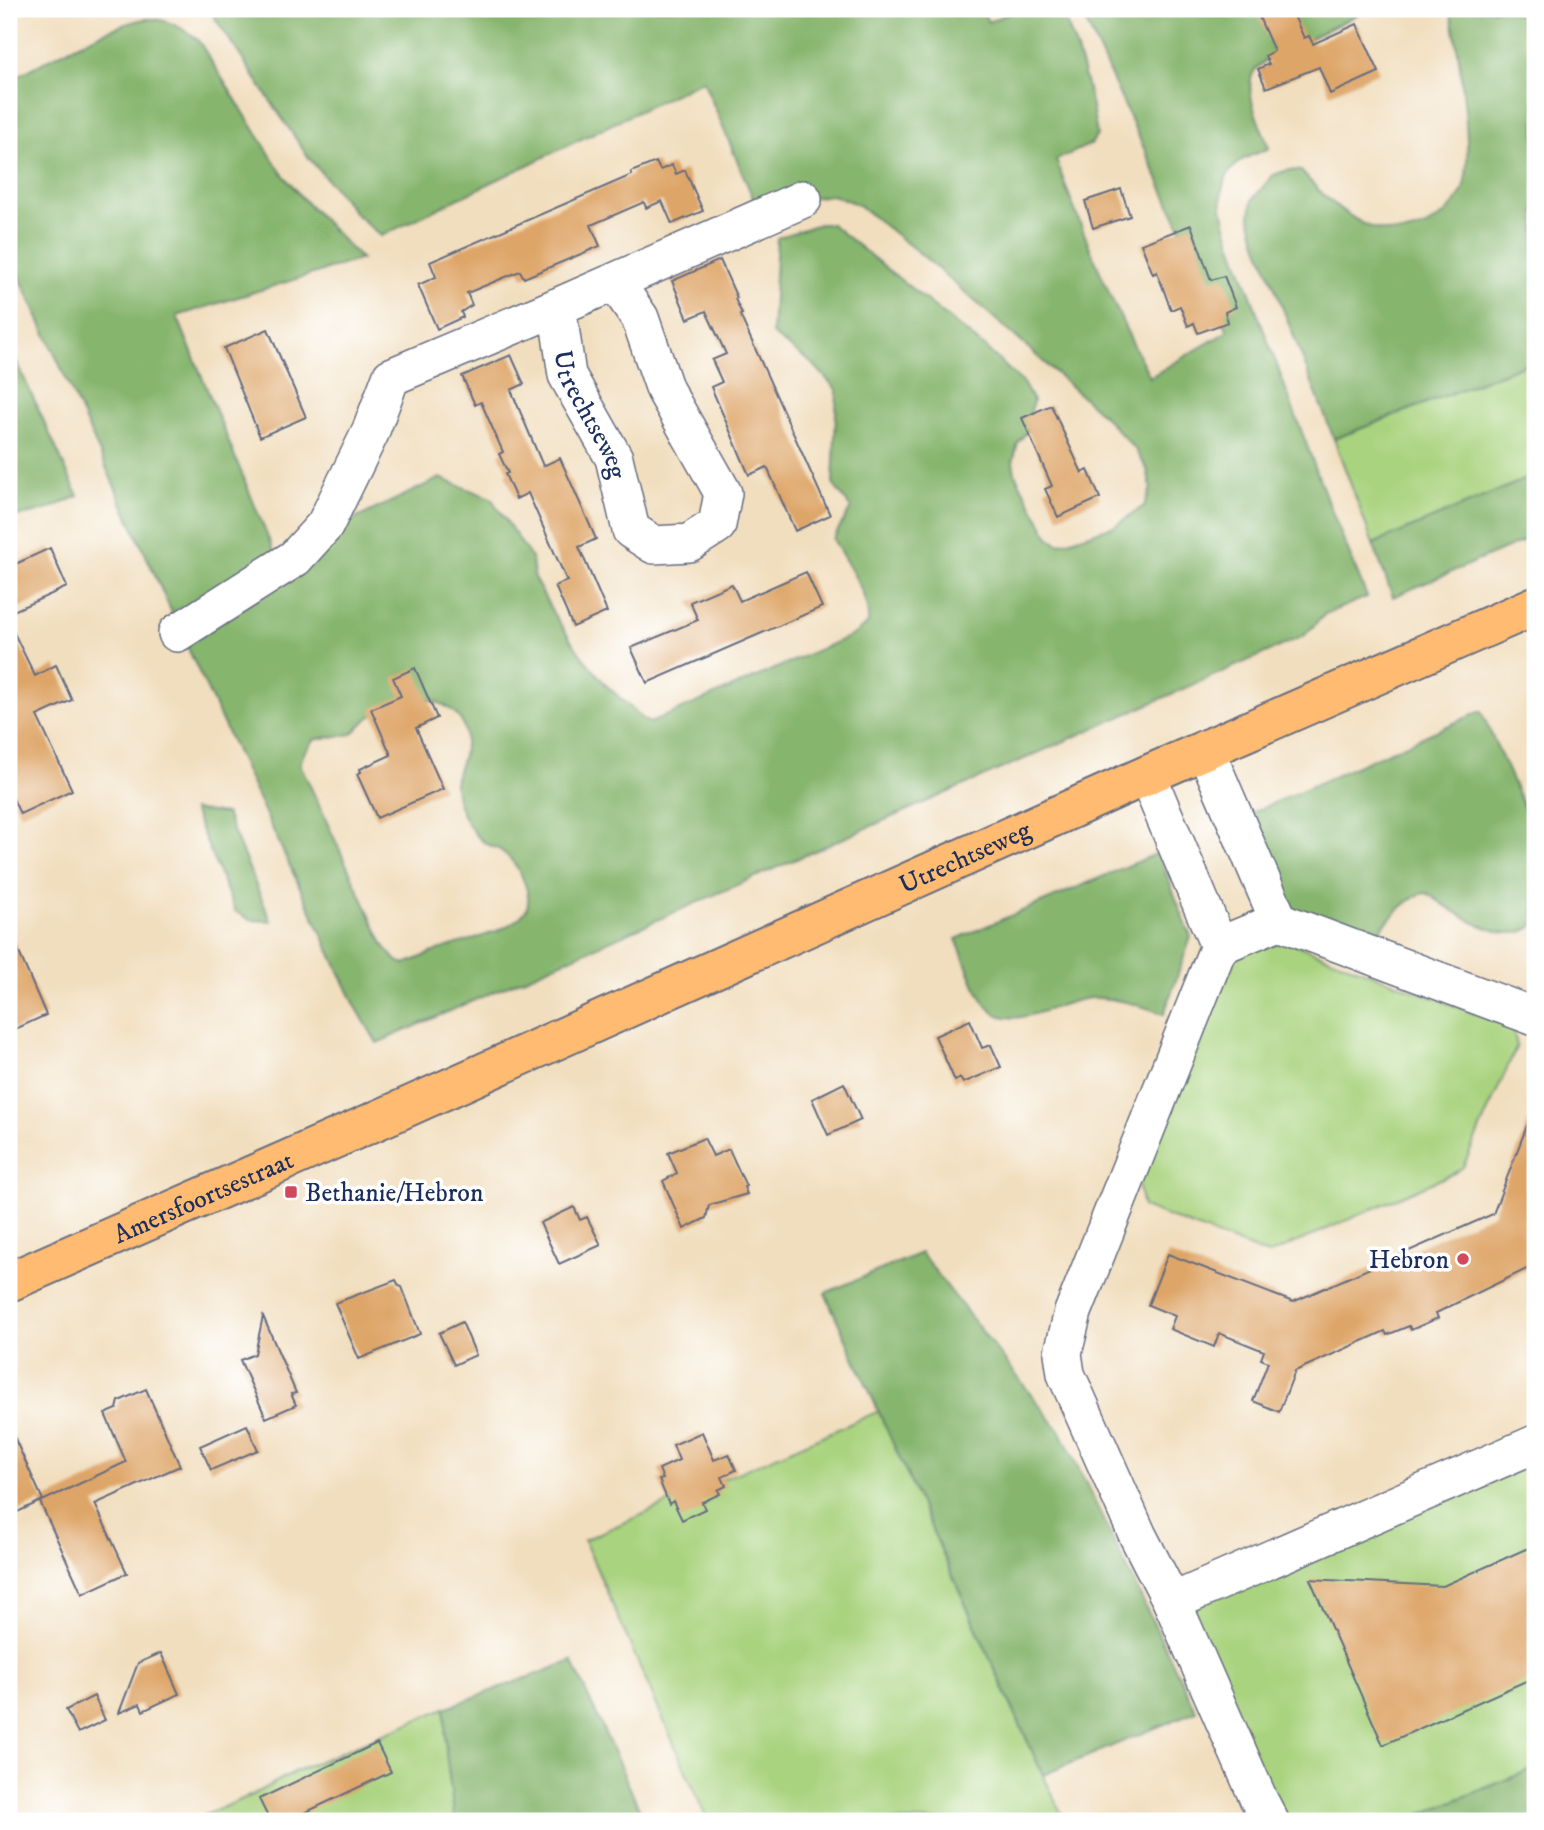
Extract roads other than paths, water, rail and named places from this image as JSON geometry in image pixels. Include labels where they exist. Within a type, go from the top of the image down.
[{"type":"main road","name":"Utrechtseweg","points":[[396,1112],[1205,749],[1535,606]]},
{"type":"main road","name":"Amersfoortsestraat","points":[[9,1282],[396,1112]]},
{"type":"street","points":[[177,633],[295,558],[325,525],[370,433],[391,377],[803,199]]},
{"type":"street","name":"Utrechtseweg","points":[[557,307],[567,375],[614,458],[631,530],[654,545],[689,543],[717,525],[723,493],[665,390],[640,318],[615,282]]},
{"type":"street","points":[[1205,749],[1279,921]]},
{"type":"street","points":[[1147,775],[1219,946],[1078,1299],[1067,1330],[1063,1353],[1066,1374],[1270,1821]]},
{"type":"street","points":[[1219,946],[1279,921],[1535,1017]]},
{"type":"street","points":[[1172,1602],[1535,1444]]},
{"type":"place","name":"Bethanie/Hebron","points":[[291,1192]]},
{"type":"place","name":"Hebron","points":[[1463,1259]]}]
